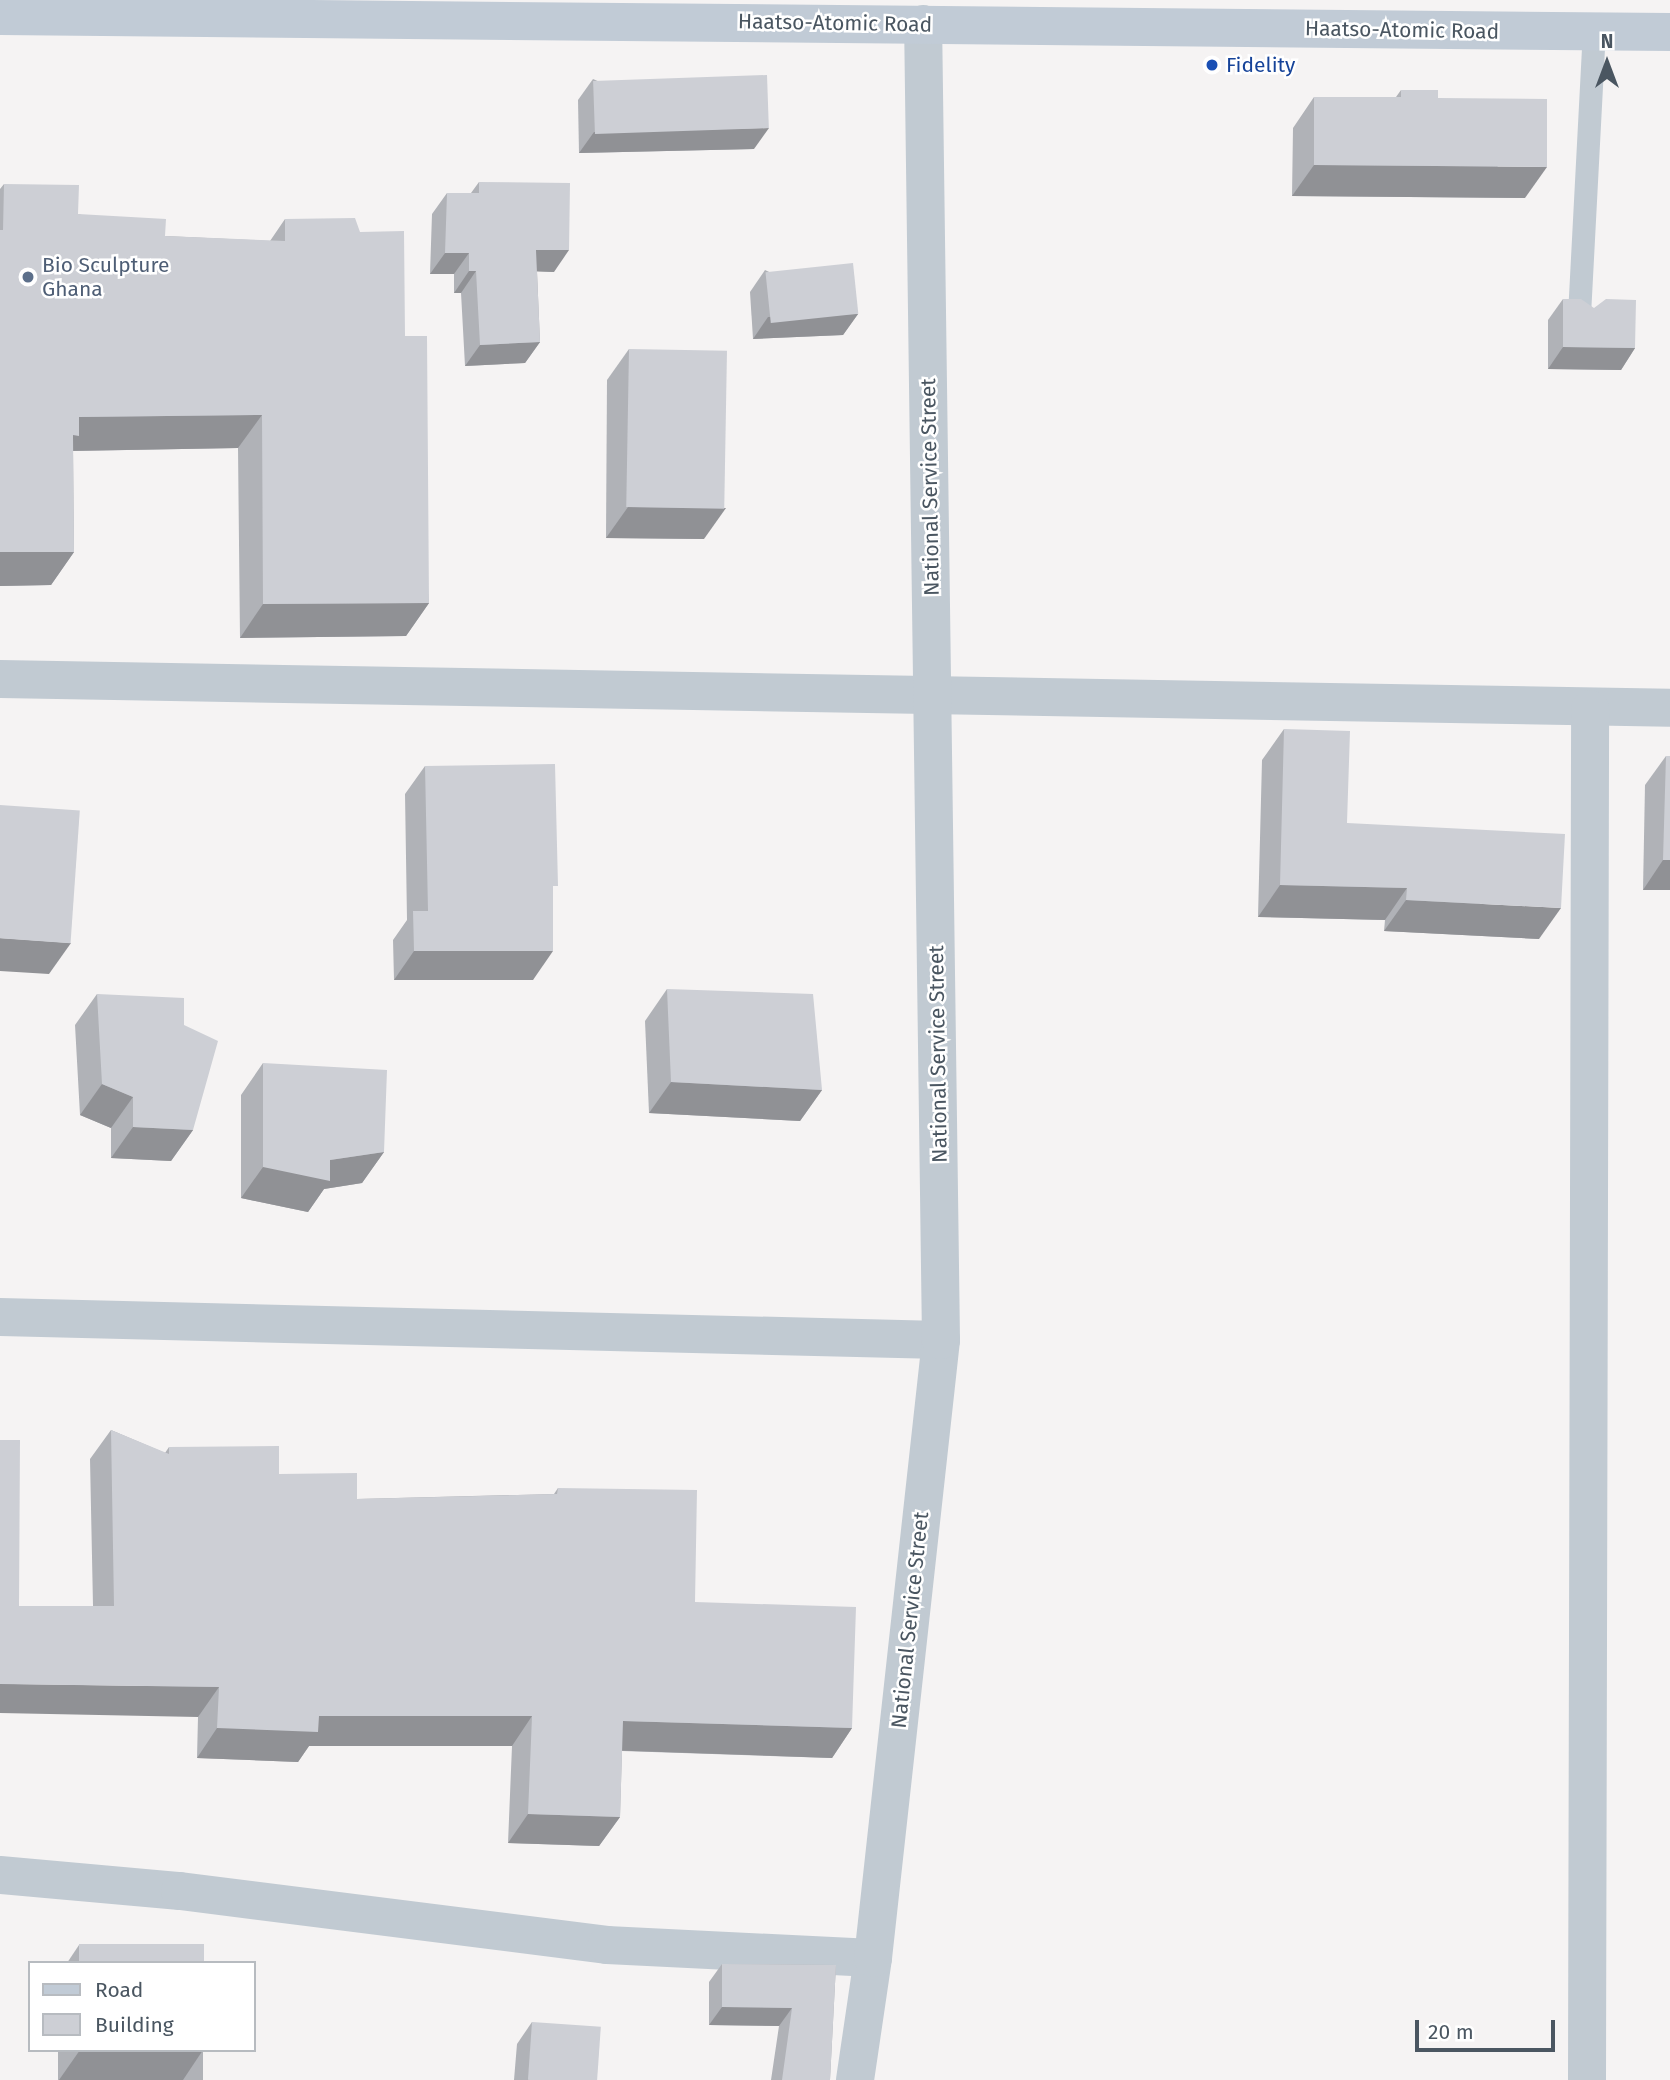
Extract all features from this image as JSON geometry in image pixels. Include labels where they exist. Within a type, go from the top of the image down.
[{"type":"main road","name":"Haatso-Atomic Road","points":[[0,16],[223,9],[660,11],[923,24],[1670,32]]},
{"type":"street","name":"National Service Street","points":[[855,2080],[873,1958],[941,1340],[923,24]]},
{"type":"street","points":[[0,679],[1590,709],[1670,708]]},
{"type":"street","points":[[1587,2080],[1590,709]]},
{"type":"street","points":[[0,1317],[941,1340]]},
{"type":"street","points":[[0,1875],[180,1891],[607,1945],[873,1958]]},
{"type":"lane","points":[[1579,315],[1594,33]]},
{"type":"building","points":[[767,75],[769,128],[595,134],[593,81]]},
{"type":"building","points":[[1401,90],[1438,90],[1438,98],[1547,99],[1547,167],[1314,165],[1314,97],[1401,97]]},
{"type":"building","points":[[479,182],[570,183],[569,250],[536,250],[540,342],[480,345],[476,271],[469,271],[469,253],[445,253],[447,193],[479,193]]},
{"type":"building","points":[[4,184],[79,185],[78,214],[166,219],[165,236],[285,241],[285,219],[355,218],[360,232],[404,231],[405,336],[427,336],[429,603],[263,604],[262,415],[79,417],[79,436],[73,435],[74,552],[0,552],[0,230],[3,230]]},
{"type":"building","points":[[853,263],[858,314],[771,323],[765,272]]},
{"type":"building","points":[[1563,299],[1581,299],[1594,308],[1606,299],[1636,300],[1635,348],[1563,347]]},
{"type":"building","points":[[629,349],[727,351],[724,509],[626,507]]},
{"type":"building","points":[[1284,729],[1350,731],[1347,823],[1565,834],[1561,908],[1406,900],[1407,888],[1280,885]]},
{"type":"building","points":[[1666,756],[1670,756],[1670,860],[1663,860]]},
{"type":"building","points":[[555,764],[558,886],[553,886],[553,951],[414,951],[413,911],[428,911],[425,766]]},
{"type":"building","points":[[0,805],[80,811],[71,943],[0,938]]},
{"type":"building","points":[[667,989],[813,994],[822,1090],[671,1082]]},
{"type":"building","points":[[97,994],[184,998],[184,1025],[218,1041],[193,1130],[133,1127],[133,1097],[102,1084]]},
{"type":"building","points":[[263,1063],[387,1070],[384,1152],[330,1160],[330,1181],[263,1167]]},
{"type":"building","points":[[111,1430],[169,1454],[169,1447],[279,1446],[279,1474],[357,1473],[357,1499],[557,1494],[558,1488],[697,1490],[695,1602],[856,1607],[852,1728],[623,1721],[620,1817],[528,1814],[532,1716],[319,1716],[318,1732],[217,1728],[219,1687],[0,1684],[0,1440],[20,1440],[19,1606],[114,1606]]},
{"type":"building","points":[[79,1944],[204,1944],[204,1961],[79,1961]]},
{"type":"building","points":[[722,1964],[836,1965],[830,2080],[782,2080],[792,2008],[722,2007]]},
{"type":"building","points":[[532,2022],[601,2027],[597,2080],[528,2080]]},
{"type":"place","name":"Fidelity","points":[[1212,65]]},
{"type":"place","name":"Bio Sculpture Ghana","points":[[28,277]]}]
